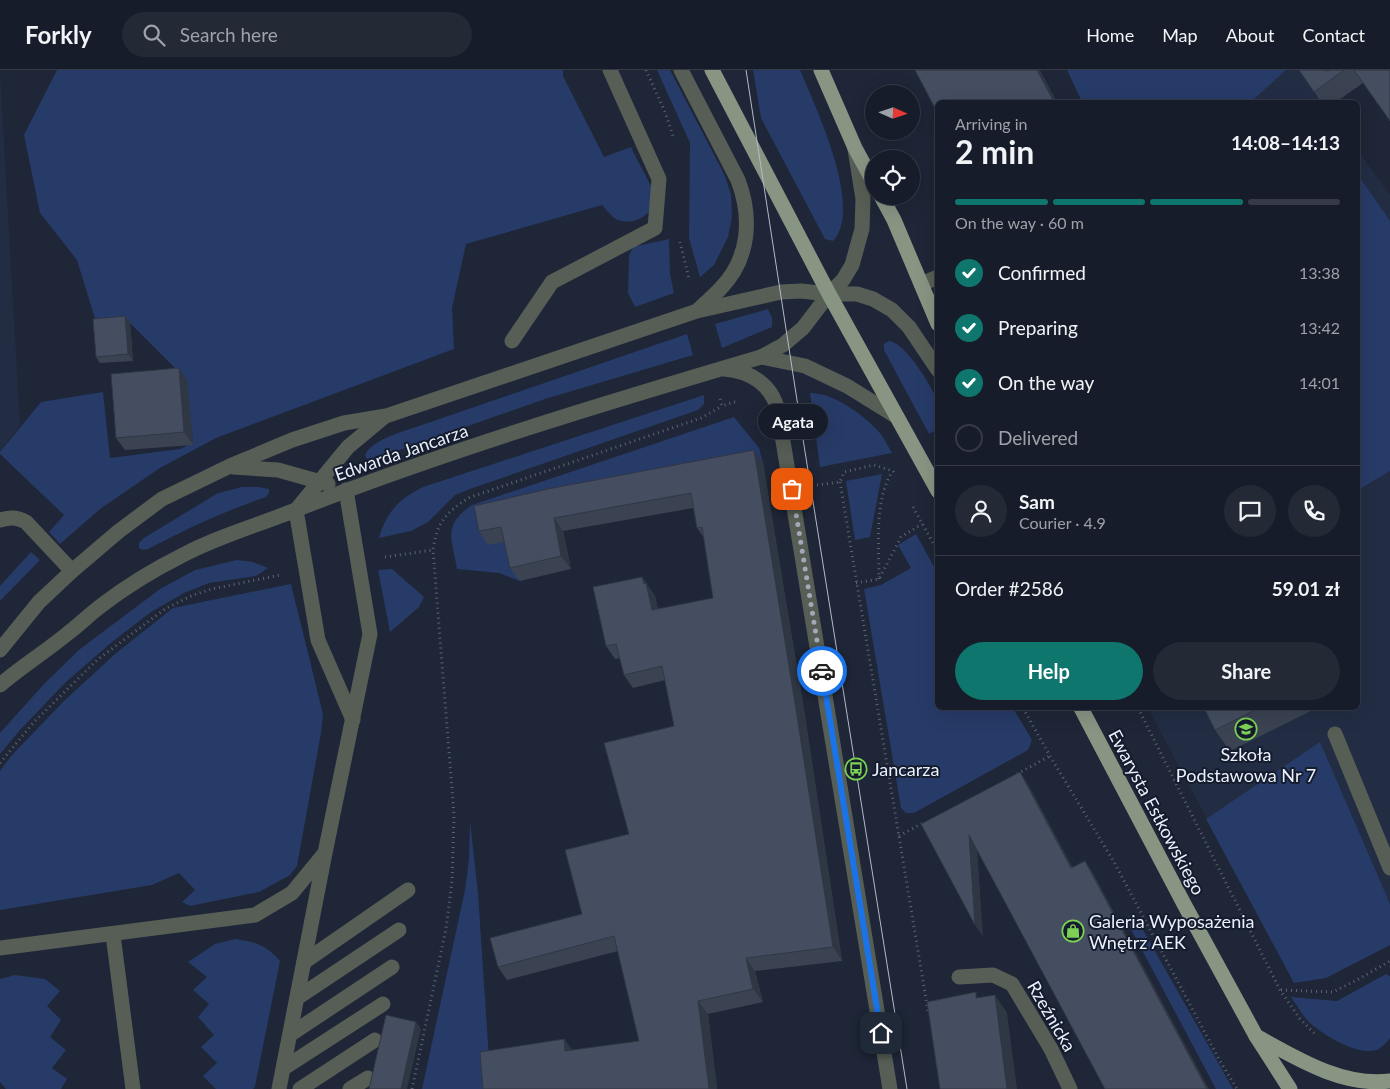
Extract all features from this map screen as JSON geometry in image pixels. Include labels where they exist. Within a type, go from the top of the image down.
[{"type":"main road","points":[[712,70],[829,294],[935,486]]},
{"type":"main road","points":[[821,70],[865,166]]},
{"type":"main road","points":[[886,205],[935,317]]},
{"type":"main road","name":"Ewarysta Estkowskiego","points":[[1082,710],[1256,1036],[1290,1089]]},
{"type":"main road","points":[[1256,1036],[1306,1062],[1330,1072],[1373,1082],[1390,1080]]},
{"type":"street","points":[[512,341],[552,282],[655,228],[659,179],[610,70]]},
{"type":"street","points":[[681,70],[738,180],[744,196],[747,213],[747,237],[742,254],[733,272],[722,288],[697,311]]},
{"type":"street","name":"Edwarda Jancarza","points":[[0,685],[103,604],[136,581],[181,555],[226,535],[346,490],[530,426],[761,357],[788,342],[803,328],[829,294],[843,280],[852,265],[862,229],[863,199],[855,148]]},
{"type":"street","points":[[920,284],[935,278]]},
{"type":"street","points":[[0,650],[40,602],[72,571],[119,531],[162,499],[230,466],[292,440],[344,423],[386,416],[697,311],[781,292],[801,291],[857,294],[892,310],[909,327],[935,366]]},
{"type":"street","points":[[761,357],[805,366],[847,386],[897,417]]},
{"type":"street","points":[[720,369],[736,370],[750,375],[763,384],[772,394],[778,411],[890,1089]]},
{"type":"street","points":[[353,720],[318,640],[296,510],[348,447],[386,416]]},
{"type":"street","points":[[230,466],[278,470],[320,480],[346,490],[370,634],[324,853],[280,1089]]},
{"type":"street","points":[[0,520],[13,517],[26,522],[72,571]]},
{"type":"street","points":[[1335,734],[1390,868]]},
{"type":"street","points":[[0,948],[256,915],[292,892],[324,853]]},
{"type":"street","points":[[304,962],[408,890]]},
{"type":"street","points":[[297,998],[399,930]]},
{"type":"street","points":[[113,934],[133,1089]]},
{"type":"street","points":[[291,1034],[392,967]]},
{"type":"street","name":"Rzeźnicka","points":[[959,977],[994,975],[1012,984],[1051,1049],[1070,1089]]},
{"type":"street","points":[[284,1068],[382,1004]]},
{"type":"street","points":[[300,1089],[375,1040]]},
{"type":"street","points":[[350,1089],[368,1078]]},
{"type":"path","points":[[412,1089],[446,929],[452,880],[454,815],[433,550],[436,531],[452,509],[468,498],[701,418],[722,406]]},
{"type":"path","points":[[879,579],[879,518],[886,482],[893,471],[918,458]]},
{"type":"path","points":[[897,479],[893,471],[874,465],[844,472],[840,482],[929,1019]]},
{"type":"path","points":[[792,489],[840,482]]},
{"type":"path","points":[[910,502],[935,547]]},
{"type":"path","points":[[879,579],[901,537],[922,524]]},
{"type":"path","points":[[358,560],[433,550]]},
{"type":"path","points":[[0,763],[34,722],[97,660],[165,609],[193,595],[212,589],[306,570]]},
{"type":"path","points":[[856,584],[879,579]]},
{"type":"path","points":[[1024,710],[1114,862],[1220,1061],[1237,1089]]},
{"type":"path","points":[[1139,710],[1280,990],[1300,1020],[1319,1038]]},
{"type":"path","points":[[1014,776],[1050,756]]},
{"type":"path","points":[[899,836],[933,818]]},
{"type":"path","points":[[1280,990],[1333,992],[1390,961]]},
{"type":"shaded area","points":[[57,70],[563,70],[563,76],[604,157],[631,147],[652,189],[654,201],[648,213],[630,222],[616,219],[602,205],[466,244],[452,308],[454,349],[216,438],[160,468],[100,509],[60,544],[49,532],[64,515],[0,454],[41,402],[103,392],[110,458],[180,449],[193,443],[187,380],[130,323],[97,325],[77,260],[40,213],[24,135]]},
{"type":"shaded area","points":[[657,70],[670,70],[724,174],[731,194],[732,217],[728,237],[714,265],[700,277],[689,238],[690,143]]},
{"type":"shaded area","points":[[753,70],[800,70],[825,131],[840,182],[843,205],[841,226],[833,241],[825,239],[761,118]]},
{"type":"shaded area","points":[[1067,70],[1286,70],[1253,100],[1081,100]]},
{"type":"shaded area","points":[[1286,70],[1299,70],[1320,100],[1253,100]]},
{"type":"shaded area","points":[[0,72],[20,425],[0,452]]},
{"type":"shaded area","points":[[1360,154],[1390,195],[1390,945],[1326,978],[1294,983],[1149,710],[1360,710]]},
{"type":"shaded area","points":[[1360,178],[1390,221],[1390,471],[1360,489]]},
{"type":"shaded area","points":[[669,239],[670,274],[674,293],[635,307],[628,293],[629,256],[633,247]]},
{"type":"shaded area","points":[[768,309],[772,318],[772,327],[722,348],[715,324]]},
{"type":"shaded area","points":[[687,334],[693,355],[545,399],[371,460],[367,459],[365,455],[374,445],[397,433]]},
{"type":"shaded area","points":[[889,341],[896,343],[903,349],[925,378],[935,396],[935,430],[929,434],[884,350],[884,344]]},
{"type":"shaded area","points":[[810,393],[837,400],[855,411],[879,432],[892,453],[820,467]]},
{"type":"shaded area","points":[[704,395],[704,404],[698,410],[455,495],[428,522],[411,531],[379,538],[386,520],[395,507],[423,487]]},
{"type":"shaded area","points":[[734,417],[759,448],[763,463],[557,503],[520,581],[499,573],[457,569],[451,533],[456,519],[472,505]]},
{"type":"shaded area","points":[[882,474],[870,537],[855,540],[846,481]]},
{"type":"shaded area","points":[[242,487],[269,489],[269,493],[266,497],[206,521],[148,549],[143,550],[139,548],[139,543],[144,538],[218,493]]},
{"type":"shaded area","points":[[916,534],[935,568],[935,710],[1014,710],[1032,740],[1028,750],[914,813],[906,813],[901,808],[864,589],[881,585],[911,568],[898,545]]},
{"type":"shaded area","points":[[31,552],[40,560],[0,601],[0,586]]},
{"type":"shaded area","points":[[237,560],[253,562],[268,568],[256,576],[209,583],[184,593],[151,612],[112,642],[66,682],[0,754],[0,733],[44,684],[80,649],[160,589],[195,570]]},
{"type":"shaded area","points":[[392,569],[424,597],[419,607],[390,632],[378,570]]},
{"type":"shaded area","points":[[291,584],[323,714],[297,866],[290,875],[259,892],[190,906],[182,902],[195,890],[179,873],[152,885],[0,910],[0,771],[12,755],[64,701],[115,654],[173,608]]},
{"type":"shaded area","points":[[1320,742],[1390,904],[1390,945],[1326,978],[1294,983],[1206,819]]},
{"type":"shaded area","points":[[470,821],[478,893],[491,1089],[422,1089],[465,890],[469,859]]},
{"type":"shaded area","points":[[1134,914],[1233,1089],[1216,1089],[1125,918]]},
{"type":"shaded area","points":[[235,939],[260,945],[270,951],[280,961],[255,1086],[253,1089],[216,1089],[203,1076],[217,1063],[201,1047],[214,1035],[198,1017],[209,1004],[193,990],[207,977],[188,962],[215,944]]},
{"type":"shaded area","points":[[1386,974],[1390,976],[1390,1038],[1379,1049],[1371,1051],[1352,1048],[1323,1033],[1306,1019],[1291,997],[1337,1001]]},
{"type":"shaded area","points":[[15,975],[45,979],[60,991],[47,1006],[61,1020],[50,1037],[66,1050],[52,1068],[67,1079],[61,1089],[6,1089],[0,1082],[0,979]]},
{"type":"building","points":[[915,70],[1037,70],[1053,100],[935,100],[935,108]]},
{"type":"building","points":[[1299,70],[1328,71],[1344,70],[1314,92]]},
{"type":"building","points":[[1354,70],[1390,70],[1390,121]]},
{"type":"building","points":[[125,316],[128,354],[96,357],[93,319]]},
{"type":"building","points":[[179,368],[184,432],[116,438],[111,374]]},
{"type":"building","points":[[754,450],[833,947],[746,958],[753,989],[698,1001],[709,1089],[483,1089],[480,1052],[564,1039],[565,1051],[639,1041],[614,936],[498,967],[490,938],[582,914],[565,850],[629,834],[604,743],[674,726],[662,666],[624,675],[616,644],[606,646],[593,587],[642,577],[644,584],[646,583],[652,610],[713,598],[702,527],[697,528],[691,493],[554,518],[561,556],[510,568],[501,527],[479,531],[474,506],[548,489]]},
{"type":"building","points":[[1205,710],[1255,710],[1215,730]]},
{"type":"building","name":"Galeria Wyposażenia Wnętrz AEK","points":[[1020,772],[1071,868],[1085,861],[1207,1089],[1105,1089],[969,835],[975,925],[921,824]]},
{"type":"building","points":[[976,992],[976,998],[995,995],[1007,1089],[940,1089],[927,1002]]},
{"type":"building","points":[[386,1015],[416,1022],[401,1089],[369,1089]]},
{"type":"tram line","points":[[746,70],[907,1089]]},
{"type":"way so far","points":[[792,489],[822,671]]},
{"type":"place","name":"Agata","points":[[792,489]]},
{"type":"place","name":"Szkoła Podstawowa Nr 7","points":[[1246,729]]},
{"type":"place","name":"Jancarza","points":[[856,769]]},
{"type":"place","name":"Galeria Wyposażenia Wnętrz AEK","points":[[1073,931]]},
{"type":"route","points":[[822,671],[881,1033]]}]
